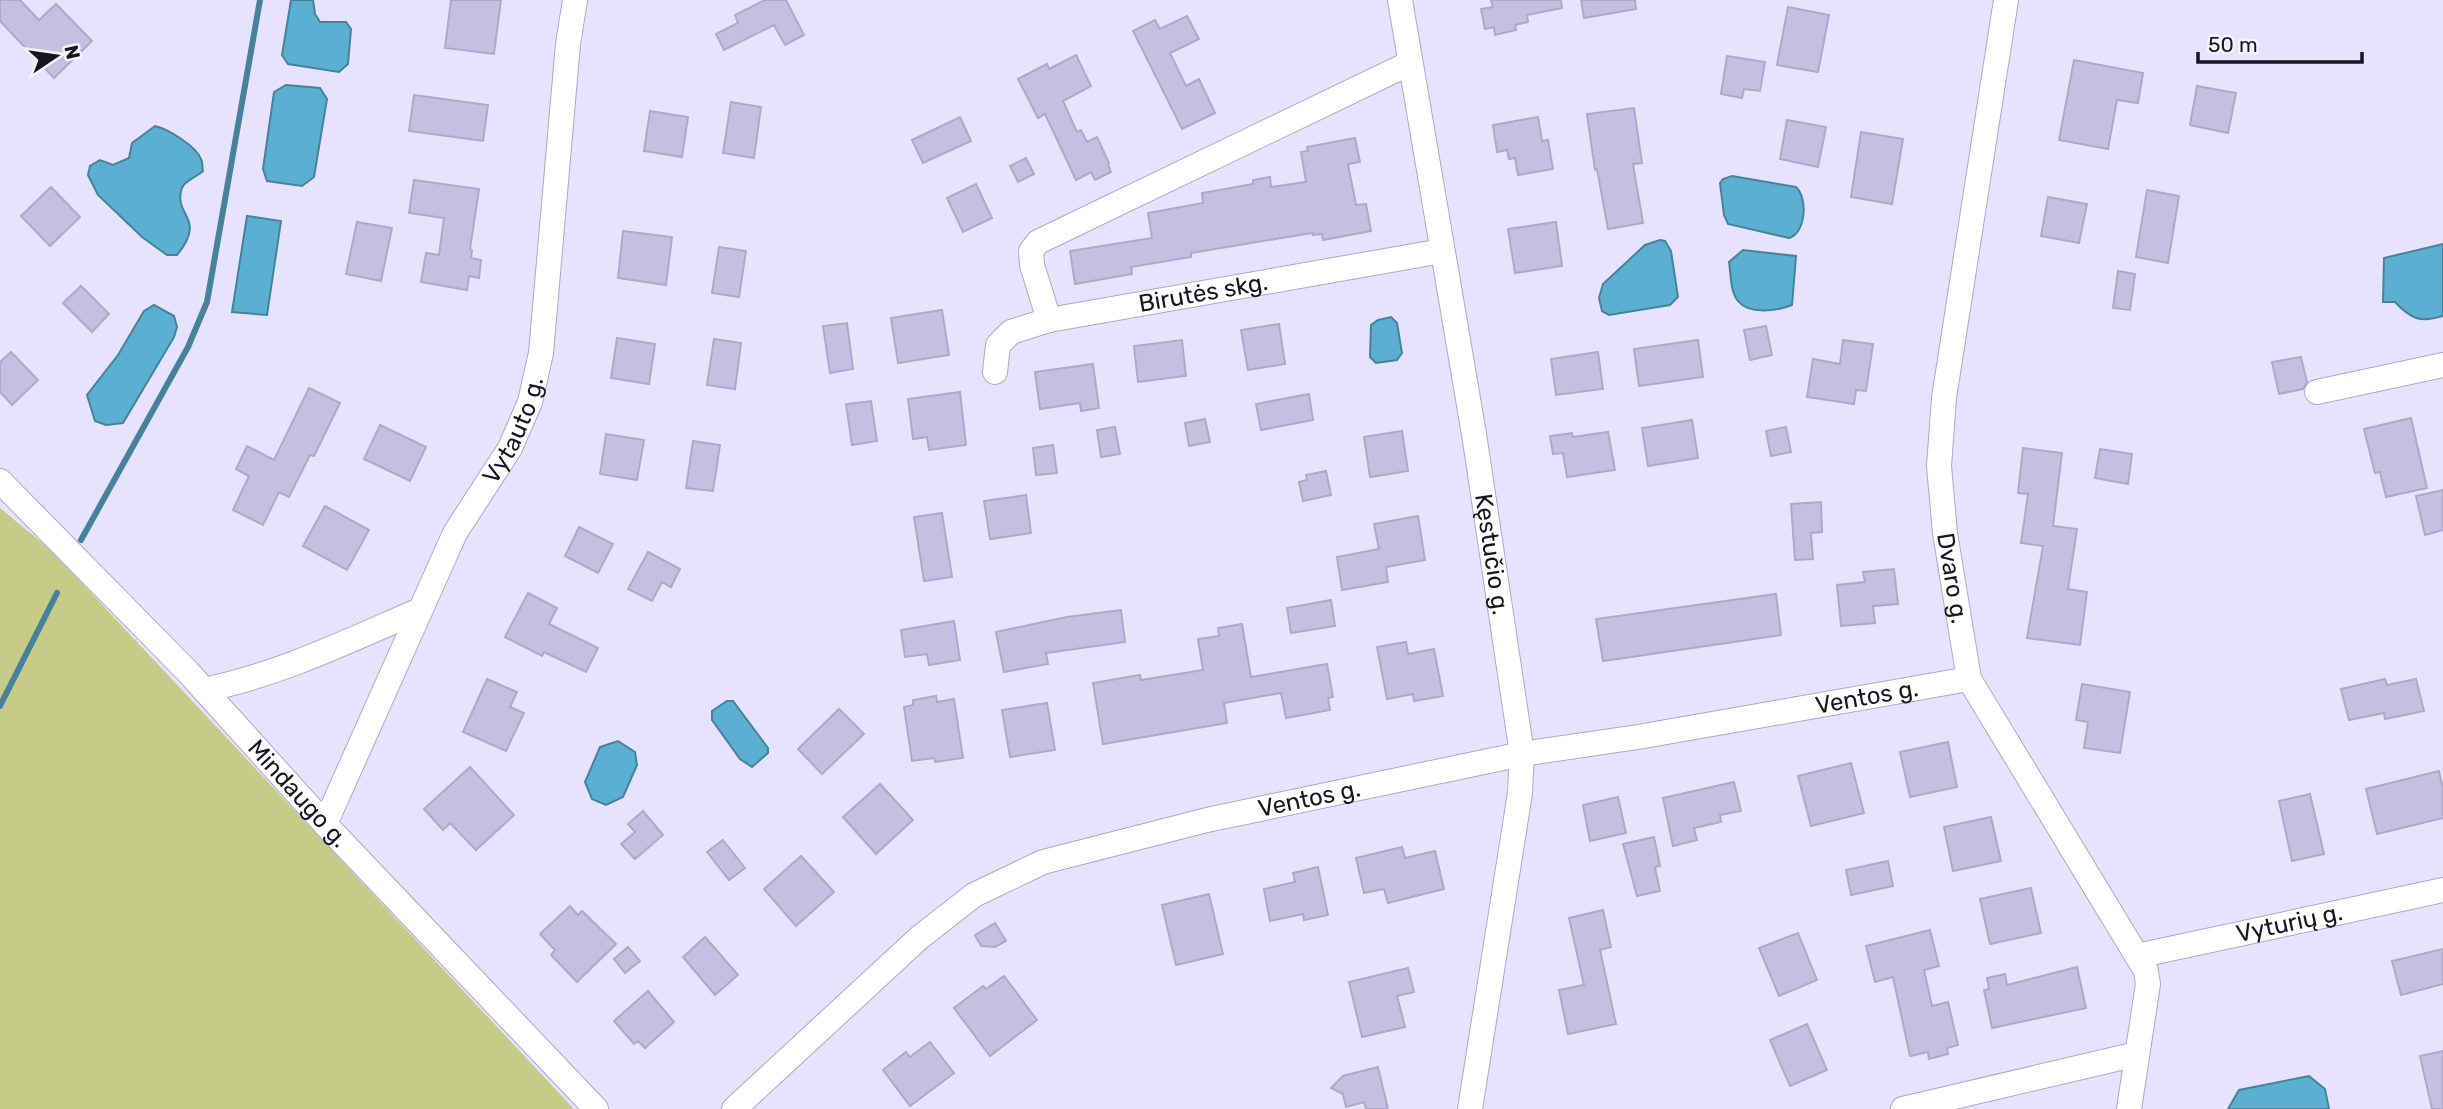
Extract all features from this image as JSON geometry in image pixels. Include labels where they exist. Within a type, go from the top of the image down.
[{"type":"street","name":"Vytauto g.","points":[[324,824],[455,533],[510,448],[530,402],[541,353],[568,44],[575,0]]},
{"type":"street","name":"Kęstučio g.","points":[[1400,0],[1474,433],[1521,754],[1520,793],[1469,1109]]},
{"type":"street","name":"Dvaro g.","points":[[2006,0],[1944,398],[1939,466],[1945,533],[1969,678],[2146,971],[2148,984],[2129,1109]]},
{"type":"street","points":[[1049,320],[1032,265],[1031,251],[1038,243],[1410,64]]},
{"type":"street","name":"Birutės skg.","points":[[995,372],[998,345],[1011,332],[1049,320],[1443,251]]},
{"type":"street","points":[[2317,392],[2443,365]]},
{"type":"street","name":"Mindaugo g.","points":[[0,481],[204,690],[324,824],[596,1109]]},
{"type":"street","points":[[204,690],[246,681],[304,661],[420,610]]},
{"type":"street","name":"Ventos g.","points":[[734,1109],[919,938],[974,895],[1042,862],[1207,820],[1521,754],[1638,737],[1969,678]]},
{"type":"street","name":"Vyturių g.","points":[[2137,956],[2443,890]]},
{"type":"street","points":[[1903,1109],[2137,1054]]},
{"type":"green space","points":[[0,508],[52,551],[574,1109],[0,1109]]},
{"type":"water","points":[[291,0],[313,0],[315,14],[320,22],[346,22],[351,29],[348,64],[339,72],[288,64],[282,55]]},
{"type":"water","points":[[286,85],[320,88],[327,99],[314,177],[302,186],[267,181],[263,169],[274,92]]},
{"type":"water","points":[[155,126],[188,144],[202,162],[203,171],[182,188],[181,205],[190,224],[186,242],[177,255],[167,255],[142,237],[98,195],[88,175],[90,166],[100,160],[113,165],[129,158],[132,143]]},
{"type":"water","points":[[1732,176],[1796,187],[1804,207],[1802,223],[1795,235],[1789,238],[1728,224],[1724,215],[1720,183]]},
{"type":"water","points":[[247,216],[281,221],[267,315],[232,312]]},
{"type":"water","points":[[1665,241],[1671,251],[1678,297],[1670,305],[1609,315],[1602,311],[1599,298],[1603,284],[1645,245]]},
{"type":"water","points":[[2443,244],[2443,316],[2416,318],[2395,302],[2383,302],[2384,258]]},
{"type":"water","points":[[1743,250],[1796,256],[1792,305],[1779,309],[1756,310],[1738,301],[1732,287],[1729,262]]},
{"type":"water","points":[[154,305],[174,316],[177,327],[174,337],[123,423],[106,425],[95,421],[87,395],[118,355],[144,311]]},
{"type":"water","points":[[1391,317],[1397,323],[1402,353],[1397,360],[1376,363],[1370,357],[1371,325]]},
{"type":"water","points":[[727,701],[733,701],[768,748],[768,753],[752,767],[740,759],[712,720],[712,711]]},
{"type":"water","points":[[618,741],[635,752],[637,765],[623,797],[606,805],[592,799],[585,782],[600,747]]},
{"type":"water","points":[[2309,1076],[2325,1089],[2329,1109],[2228,1109],[2239,1090]]},
{"type":"building","points":[[0,0],[20,0],[39,20],[56,4],[92,41],[54,78],[0,21]]},
{"type":"building","points":[[451,0],[501,0],[494,54],[445,48]]},
{"type":"building","points":[[765,0],[786,0],[804,35],[785,45],[774,25],[724,50],[716,34],[738,23],[735,15]]},
{"type":"building","points":[[1491,0],[1561,0],[1562,8],[1527,15],[1528,22],[1515,25],[1516,30],[1495,35],[1494,27],[1485,29],[1481,9],[1493,7]]},
{"type":"building","points":[[1581,0],[1635,0],[1636,9],[1584,18]]},
{"type":"building","points":[[1788,7],[1829,15],[1818,72],[1777,65]]},
{"type":"building","points":[[1187,16],[1199,39],[1170,53],[1186,86],[1199,79],[1215,113],[1182,129],[1133,31],[1155,20],[1160,29]]},
{"type":"building","points":[[1076,55],[1091,86],[1063,101],[1077,132],[1081,130],[1087,142],[1097,137],[1109,163],[1111,172],[1095,180],[1091,172],[1076,180],[1045,114],[1038,118],[1018,79],[1047,64],[1049,69]]},
{"type":"building","points":[[1727,56],[1765,62],[1760,91],[1744,89],[1742,98],[1721,94]]},
{"type":"building","points":[[2074,60],[2143,73],[2138,103],[2117,100],[2108,149],[2059,140]]},
{"type":"building","points":[[2197,86],[2236,93],[2228,133],[2190,125]]},
{"type":"building","points":[[414,95],[488,105],[483,141],[409,131]]},
{"type":"building","points":[[731,102],[761,107],[754,158],[723,153]]},
{"type":"building","points":[[1634,108],[1642,163],[1633,164],[1643,223],[1608,229],[1597,169],[1595,170],[1587,114]]},
{"type":"building","points":[[650,111],[688,117],[682,157],[644,151]]},
{"type":"building","points":[[960,117],[971,141],[923,163],[912,140]]},
{"type":"building","points":[[1538,117],[1542,141],[1548,140],[1553,169],[1518,175],[1515,158],[1509,159],[1507,150],[1497,152],[1493,125]]},
{"type":"building","points":[[1787,120],[1826,127],[1818,167],[1780,159]]},
{"type":"building","points":[[1861,132],[1903,139],[1892,204],[1851,197]]},
{"type":"building","points":[[1355,138],[1360,162],[1348,164],[1356,205],[1366,204],[1371,231],[1323,240],[1322,234],[1312,233],[1191,253],[1191,257],[1131,267],[1132,274],[1075,284],[1070,251],[1152,238],[1148,213],[1203,203],[1202,193],[1253,184],[1253,180],[1270,177],[1271,187],[1306,182],[1301,152],[1308,151],[1307,147]]},
{"type":"building","points":[[1026,158],[1034,174],[1018,182],[1010,166]]},
{"type":"building","points":[[414,180],[479,189],[470,249],[471,258],[481,260],[479,278],[469,276],[467,290],[421,282],[426,253],[439,255],[444,218],[409,213]]},
{"type":"building","points":[[976,184],[992,218],[963,232],[947,198]]},
{"type":"building","points":[[51,187],[80,217],[50,246],[21,216]]},
{"type":"building","points":[[2147,190],[2179,196],[2168,263],[2136,257]]},
{"type":"building","points":[[2048,197],[2087,204],[2079,243],[2041,236]]},
{"type":"building","points":[[357,222],[392,228],[381,281],[346,274]]},
{"type":"building","points":[[1556,222],[1562,266],[1515,273],[1508,229]]},
{"type":"building","points":[[623,231],[672,237],[666,285],[618,278]]},
{"type":"building","points":[[719,247],[746,251],[739,297],[712,293]]},
{"type":"building","points":[[2118,271],[2135,274],[2130,310],[2113,308]]},
{"type":"building","points":[[81,286],[109,314],[92,332],[63,303]]},
{"type":"building","points":[[942,310],[949,355],[898,363],[891,318]]},
{"type":"building","points":[[847,323],[853,369],[830,373],[823,326]]},
{"type":"building","points":[[1279,324],[1285,364],[1248,370],[1241,330]]},
{"type":"building","points":[[1766,326],[1772,355],[1750,360],[1744,330]]},
{"type":"building","points":[[617,338],[655,344],[649,384],[611,378]]},
{"type":"building","points":[[714,339],[741,343],[735,389],[707,385]]},
{"type":"building","points":[[1182,340],[1186,376],[1138,382],[1134,346]]},
{"type":"building","points":[[1698,340],[1703,377],[1639,386],[1634,349]]},
{"type":"building","points":[[1843,340],[1873,344],[1866,391],[1856,390],[1854,404],[1807,397],[1813,359],[1840,364]]},
{"type":"building","points":[[11,352],[38,380],[12,405],[0,392],[0,362]]},
{"type":"building","points":[[1598,352],[1603,389],[1556,395],[1551,359]]},
{"type":"building","points":[[2301,357],[2307,382],[2303,389],[2279,394],[2272,362]]},
{"type":"building","points":[[1093,364],[1099,408],[1081,411],[1080,403],[1040,409],[1035,372]]},
{"type":"building","points":[[309,388],[340,403],[314,456],[310,455],[289,497],[279,492],[263,525],[233,510],[249,476],[236,469],[247,446],[274,460]]},
{"type":"building","points":[[960,392],[966,445],[929,450],[927,437],[913,439],[908,399]]},
{"type":"building","points":[[1309,394],[1313,420],[1261,430],[1256,404]]},
{"type":"building","points":[[871,401],[877,441],[852,445],[846,404]]},
{"type":"building","points":[[2411,418],[2427,488],[2386,497],[2380,472],[2375,473],[2364,429]]},
{"type":"building","points":[[1205,419],[1210,442],[1189,446],[1185,423]]},
{"type":"building","points":[[1692,420],[1698,458],[1648,466],[1642,428]]},
{"type":"building","points":[[380,425],[426,447],[410,481],[364,459]]},
{"type":"building","points":[[1115,427],[1120,454],[1101,457],[1097,430]]},
{"type":"building","points":[[1786,427],[1791,452],[1771,456],[1766,431]]},
{"type":"building","points":[[1402,431],[1408,471],[1370,477],[1364,437]]},
{"type":"building","points":[[1608,432],[1615,470],[1567,477],[1563,453],[1553,454],[1550,436],[1572,433],[1573,437]]},
{"type":"building","points":[[606,434],[644,440],[637,480],[600,474]]},
{"type":"building","points":[[693,441],[720,445],[713,491],[686,488]]},
{"type":"building","points":[[1053,445],[1057,473],[1036,475],[1033,448]]},
{"type":"building","points":[[2023,448],[2062,453],[2053,526],[2077,529],[2068,589],[2087,592],[2080,645],[2027,638],[2043,546],[2021,543],[2028,494],[2018,493]]},
{"type":"building","points":[[2100,449],[2132,454],[2128,484],[2095,478]]},
{"type":"building","points":[[1326,471],[1331,495],[1303,501],[1299,482],[1307,480],[1306,475]]},
{"type":"building","points":[[2443,490],[2443,530],[2425,535],[2416,496]]},
{"type":"building","points":[[1026,495],[1031,533],[990,539],[984,501]]},
{"type":"building","points":[[1821,502],[1822,532],[1811,533],[1813,559],[1795,560],[1791,504]]},
{"type":"building","points":[[325,506],[369,530],[347,570],[303,546]]},
{"type":"building","points":[[942,513],[952,577],[924,581],[914,517]]},
{"type":"building","points":[[1418,516],[1425,560],[1386,567],[1388,582],[1342,590],[1337,557],[1379,549],[1374,524]]},
{"type":"building","points":[[579,527],[613,544],[598,573],[565,556]]},
{"type":"building","points":[[648,552],[680,569],[671,587],[662,582],[652,601],[628,589]]},
{"type":"building","points":[[1894,569],[1898,604],[1873,606],[1875,623],[1841,626],[1837,585],[1865,582],[1863,572]]},
{"type":"building","points":[[528,593],[557,608],[549,624],[598,648],[586,672],[544,652],[542,656],[505,637]]},
{"type":"building","points":[[1776,594],[1781,635],[1603,661],[1596,619]]},
{"type":"building","points":[[1331,600],[1335,626],[1291,633],[1287,608]]},
{"type":"building","points":[[1121,610],[1125,642],[1046,653],[1048,664],[1004,672],[996,632],[1067,617]]},
{"type":"building","points":[[954,621],[960,660],[929,665],[927,654],[905,657],[901,630]]},
{"type":"building","points":[[1242,624],[1251,677],[1327,664],[1333,697],[1328,698],[1330,710],[1286,718],[1281,693],[1224,703],[1227,723],[1103,744],[1093,683],[1140,675],[1141,680],[1203,670],[1198,639],[1219,636],[1218,628]]},
{"type":"building","points":[[1406,642],[1408,654],[1434,649],[1443,696],[1414,701],[1413,694],[1387,699],[1377,647]]},
{"type":"building","points":[[487,679],[517,692],[510,707],[524,713],[506,751],[463,732]]},
{"type":"building","points":[[2385,679],[2387,685],[2416,679],[2424,711],[2385,719],[2384,713],[2349,720],[2341,689]]},
{"type":"building","points":[[2082,684],[2130,692],[2120,753],[2084,748],[2088,722],[2076,720]]},
{"type":"building","points":[[936,696],[937,702],[954,699],[963,758],[935,762],[934,758],[912,761],[904,707],[913,705],[913,700]]},
{"type":"building","points":[[1047,703],[1055,750],[1010,757],[1002,710]]},
{"type":"building","points":[[839,709],[864,734],[822,774],[798,749]]},
{"type":"building","points":[[1948,742],[1957,787],[1910,797],[1900,752]]},
{"type":"building","points":[[1851,763],[1864,813],[1811,826],[1798,776]]},
{"type":"building","points":[[470,767],[514,815],[476,850],[450,823],[443,830],[424,809]]},
{"type":"building","points":[[2439,771],[2443,788],[2443,818],[2377,834],[2366,789]]},
{"type":"building","points":[[1734,782],[1741,811],[1720,815],[1721,822],[1694,828],[1697,840],[1673,846],[1663,798]]},
{"type":"building","points":[[880,784],[913,820],[876,854],[843,817]]},
{"type":"building","points":[[2310,794],[2324,854],[2292,861],[2279,801]]},
{"type":"building","points":[[1618,797],[1626,833],[1590,841],[1583,805]]},
{"type":"building","points":[[643,811],[663,835],[635,859],[621,844],[635,832],[628,824]]},
{"type":"building","points":[[1991,817],[2001,861],[1953,871],[1944,827]]},
{"type":"building","points":[[1654,837],[1660,866],[1655,867],[1660,891],[1637,896],[1623,844]]},
{"type":"building","points":[[723,840],[745,868],[729,880],[707,852]]},
{"type":"building","points":[[1402,847],[1405,858],[1435,851],[1444,889],[1388,903],[1384,889],[1364,893],[1356,858]]},
{"type":"building","points":[[801,856],[834,892],[796,926],[764,889]]},
{"type":"building","points":[[1888,861],[1893,886],[1851,895],[1846,870]]},
{"type":"building","points":[[1318,867],[1328,915],[1304,920],[1303,914],[1270,921],[1264,889],[1295,882],[1293,873]]},
{"type":"building","points":[[2031,888],[2041,933],[1990,944],[1980,899]]},
{"type":"building","points":[[1209,894],[1223,954],[1176,965],[1162,905]]},
{"type":"building","points":[[570,906],[578,915],[582,911],[616,944],[577,982],[551,955],[555,950],[540,934]]},
{"type":"building","points":[[1603,910],[1611,947],[1600,950],[1616,1024],[1568,1034],[1559,990],[1584,985],[1569,918]]},
{"type":"building","points":[[995,923],[1006,941],[995,947],[981,946],[975,935]]},
{"type":"building","points":[[1930,930],[1939,966],[1924,970],[1932,1006],[1948,1002],[1958,1045],[1947,1048],[1948,1054],[1929,1059],[1928,1052],[1910,1056],[1893,977],[1875,982],[1866,946]]},
{"type":"building","points":[[1798,933],[1817,980],[1779,996],[1759,948]]},
{"type":"building","points":[[705,937],[738,975],[715,995],[683,957]]},
{"type":"building","points":[[628,947],[640,961],[625,973],[614,959]]},
{"type":"building","points":[[2443,949],[2443,984],[2401,995],[2392,961]]},
{"type":"building","points":[[2077,967],[2086,1008],[1992,1028],[1984,990],[1989,989],[1987,978],[2005,974],[2007,985]]},
{"type":"building","points":[[1408,968],[1414,992],[1397,996],[1405,1027],[1362,1037],[1349,982]]},
{"type":"building","points":[[1004,976],[1037,1020],[990,1056],[954,1008],[983,986],[986,989]]},
{"type":"building","points":[[648,991],[674,1022],[645,1048],[638,1041],[634,1044],[614,1021]]},
{"type":"building","points":[[1807,1024],[1827,1070],[1790,1086],[1770,1040]]},
{"type":"building","points":[[930,1042],[954,1073],[910,1106],[883,1070],[906,1052],[910,1057]]},
{"type":"building","points":[[2443,1051],[2443,1109],[2432,1109],[2420,1056]]},
{"type":"building","points":[[1378,1067],[1388,1109],[1366,1109],[1364,1102],[1346,1107],[1343,1094],[1331,1088],[1343,1076]]},
{"type":"waterway","points":[[81,540],[188,347],[207,302],[260,0]]},
{"type":"waterway","points":[[0,706],[57,593]]}]
